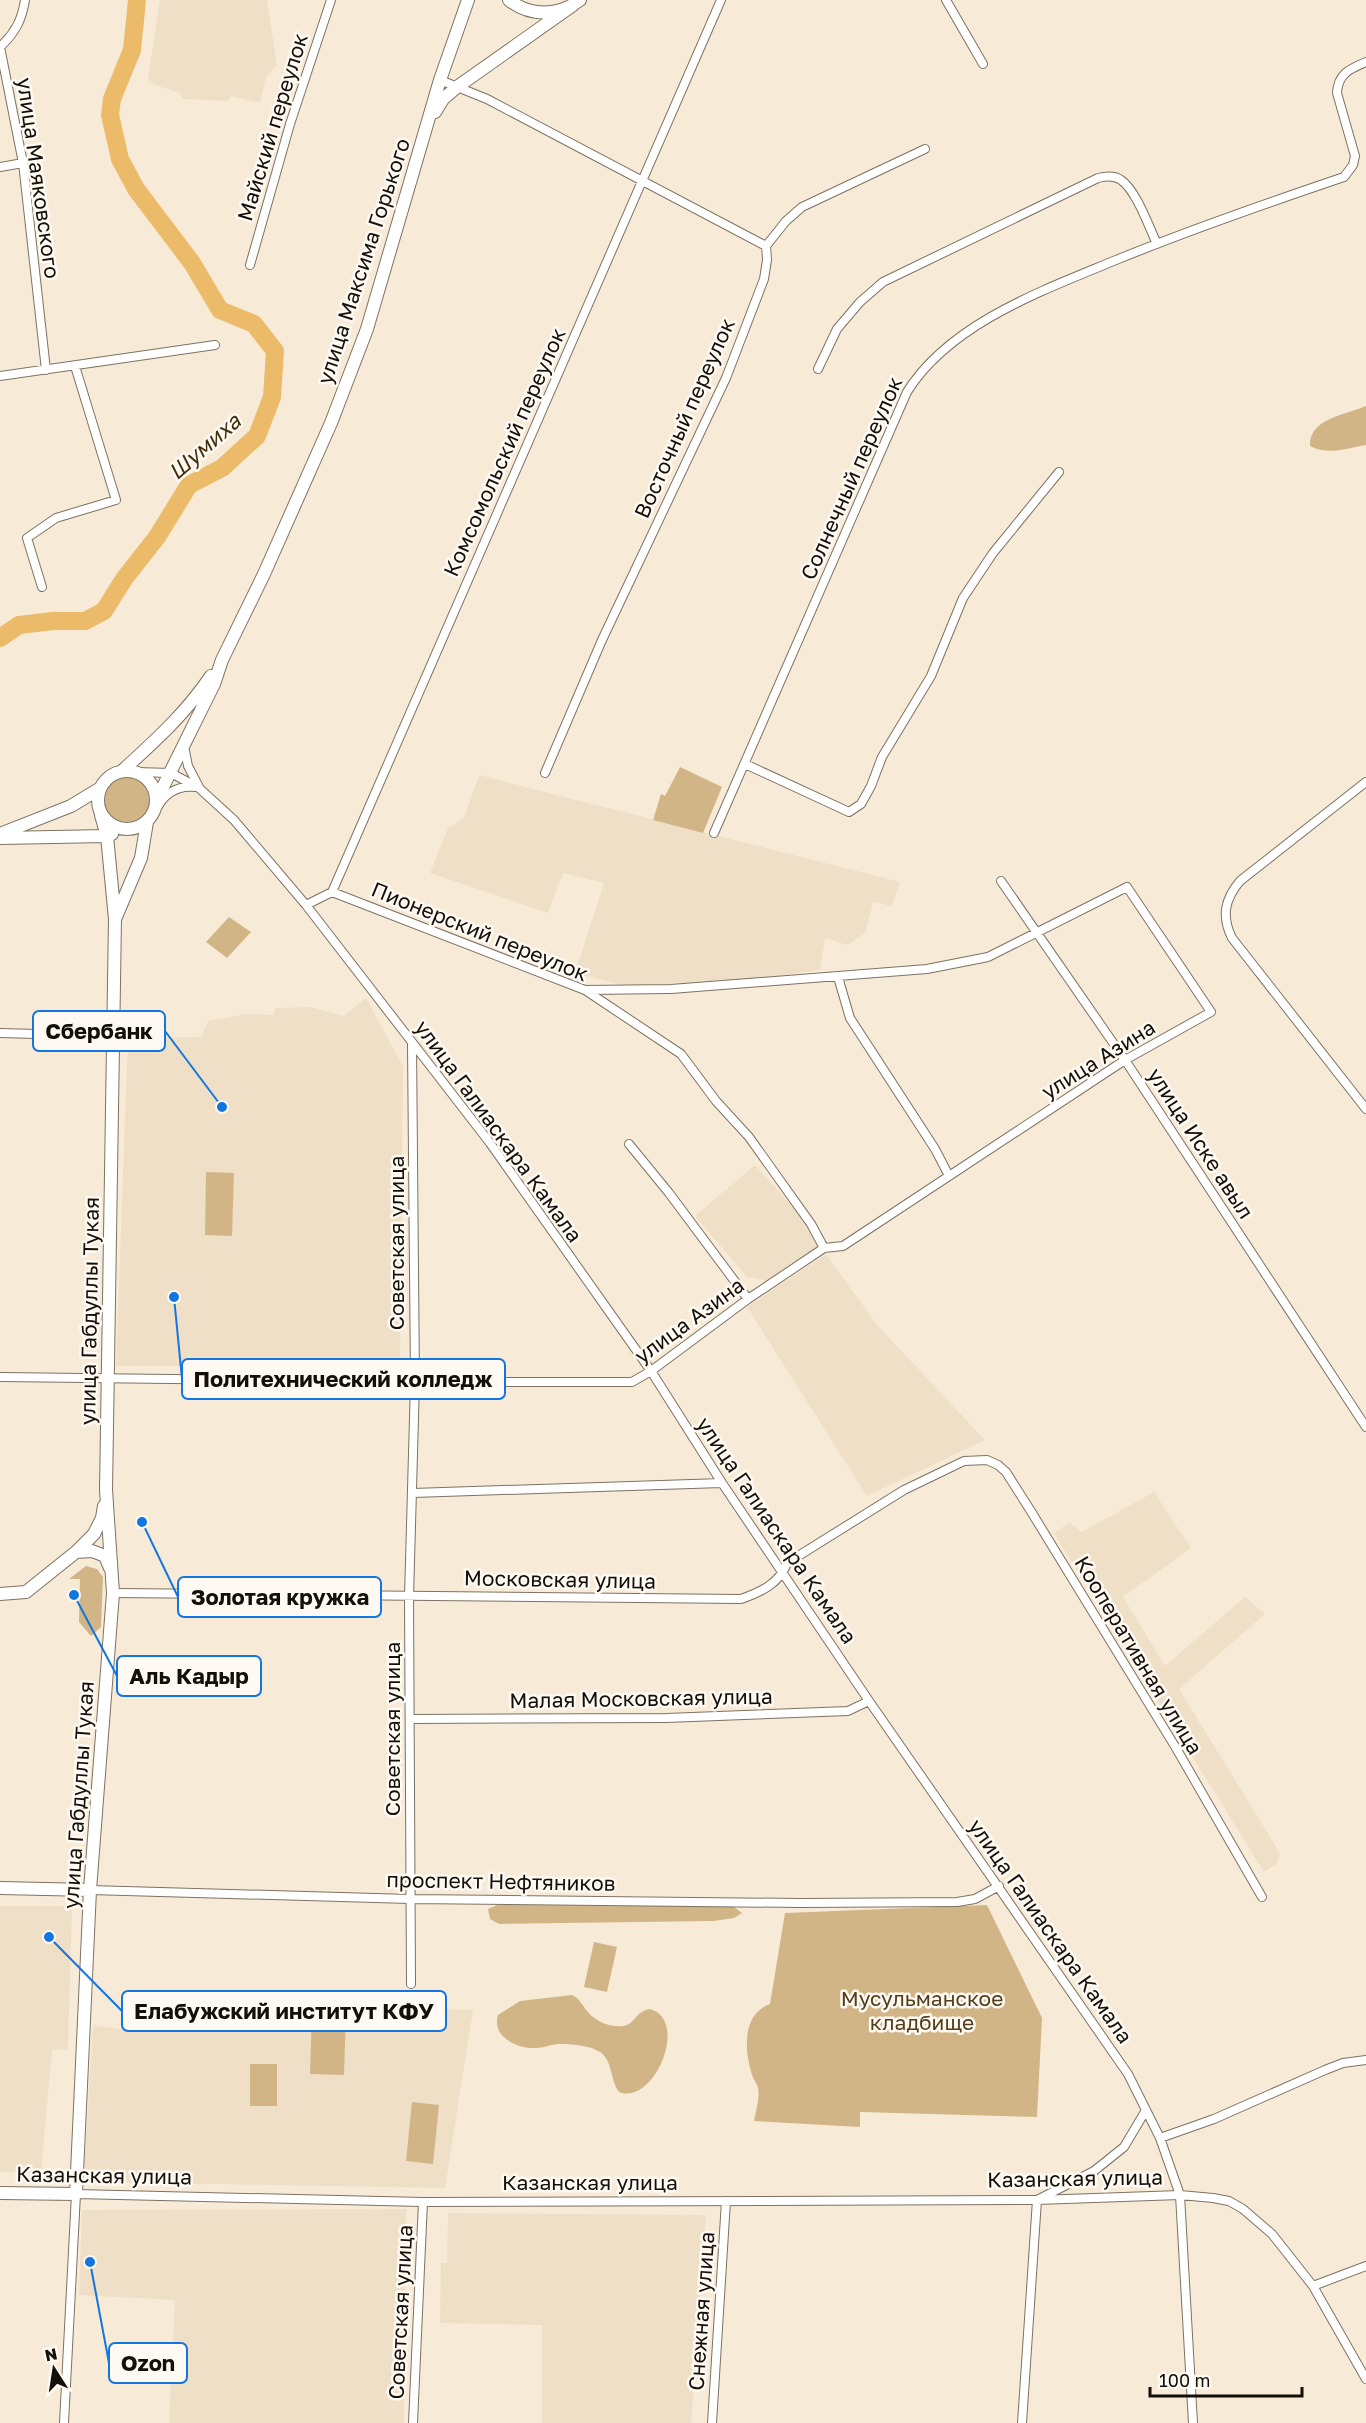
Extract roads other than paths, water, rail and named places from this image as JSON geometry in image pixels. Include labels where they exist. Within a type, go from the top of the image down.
[{"type":"main road","name":"улица Максима Горького","points":[[147,822],[214,684],[222,660],[264,574],[331,423],[367,329],[440,80],[468,0]]},
{"type":"main road","points":[[509,0],[516,6],[534,12],[554,12],[576,3]]},
{"type":"main road","points":[[428,123],[443,99],[457,87],[576,3]]},
{"type":"main road","name":"улица Максима Горького","points":[[0,836],[71,806],[99,789],[105,781],[122,771],[171,726],[193,702],[222,660]]},
{"type":"main road","points":[[122,771],[136,772],[151,783],[156,805]]},
{"type":"main road","points":[[99,789],[97,802],[101,815],[114,827],[122,830]]},
{"type":"main road","name":"улица Габдуллы Тукая","points":[[76,2194],[90,1890],[113,1593],[106,1490],[116,919],[107,836],[101,815]]},
{"type":"main road","points":[[0,836],[107,836],[122,830],[140,827],[147,822]]},
{"type":"main road","name":"улица Габдуллы Тукая","points":[[116,919],[141,858],[147,822]]},
{"type":"main road","points":[[0,1594],[26,1592],[76,1552],[94,1534],[102,1518],[106,1490]]},
{"type":"main road","points":[[76,1552],[93,1551],[105,1556],[112,1572]]},
{"type":"main road","name":"проспект Нефтяников","points":[[0,1888],[90,1890]]},
{"type":"main road","name":"Казанская улица","points":[[0,2193],[76,2194]]},
{"type":"street","name":"улица Маяковского","points":[[25,0],[18,27],[13,35],[0,46],[23,163],[46,370]]},
{"type":"street","name":"Майский переулок","points":[[249,265],[290,124],[331,0]]},
{"type":"street","name":"Комсомольский переулок","points":[[332,892],[721,0]]},
{"type":"street","points":[[946,0],[983,64]]},
{"type":"street","name":"Солнечный переулок","points":[[714,833],[906,392],[918,374],[957,339],[1042,291],[1203,225],[1344,177],[1353,165],[1355,156],[1337,93],[1337,83],[1341,75],[1349,69],[1366,62]]},
{"type":"street","points":[[440,80],[497,104],[766,246],[786,221],[802,207],[925,149]]},
{"type":"street","points":[[0,167],[23,163]]},
{"type":"street","points":[[818,369],[837,330],[860,302],[883,282],[1098,178],[1109,176],[1120,179],[1130,189],[1157,243]]},
{"type":"street","name":"Восточный переулок","points":[[545,773],[602,640],[726,378],[764,279],[767,260],[766,246]]},
{"type":"street","points":[[0,376],[215,345]]},
{"type":"street","points":[[42,588],[27,538],[56,518],[116,500],[75,366]]},
{"type":"street","points":[[745,764],[849,812],[861,804],[882,757],[931,676],[963,598],[993,553],[1059,472]]},
{"type":"street","points":[[184,742],[188,766],[199,788]]},
{"type":"street","name":"улица Галиаскара Камала","points":[[136,772],[171,773],[199,788],[234,820],[306,905],[490,1143],[651,1371],[722,1483],[869,1701],[1128,2074],[1160,2138],[1180,2195],[1193,2423]]},
{"type":"street","points":[[1366,782],[1240,881],[1227,901],[1225,919],[1232,938],[1366,1109]]},
{"type":"street","points":[[156,805],[174,790],[186,787],[199,788]]},
{"type":"street","name":"улица Иске авыл","points":[[1001,881],[1125,1060],[1366,1427]]},
{"type":"street","name":"улица Азина","points":[[0,1377],[633,1382],[748,1299],[824,1248],[843,1246],[948,1174],[1125,1060],[1211,1012],[1127,887],[1037,933]]},
{"type":"street","points":[[306,905],[332,892]]},
{"type":"street","name":"Пионерский переулок","points":[[332,892],[585,990],[681,1054],[716,1101],[749,1137],[811,1224],[824,1248]]},
{"type":"street","points":[[585,990],[671,989],[927,969],[988,957],[1037,933]]},
{"type":"street","points":[[838,977],[850,1018],[935,1149],[948,1174]]},
{"type":"street","points":[[0,1033],[114,1036]]},
{"type":"street","name":"Советская улица","points":[[411,1984],[409,1597],[415,1382],[412,1043]]},
{"type":"street","points":[[628,1144],[669,1193],[748,1299]]},
{"type":"street","name":"Кооперативная улица","points":[[964,1461],[987,1460],[1006,1472],[1176,1748],[1262,1898]]},
{"type":"street","name":"Московская улица","points":[[113,1593],[728,1600],[756,1594],[777,1580],[784,1572],[787,1563],[843,1526],[904,1490],[964,1461]]},
{"type":"street","points":[[413,1493],[722,1483]]},
{"type":"street","name":"Малая Московская улица","points":[[411,1719],[666,1718],[836,1712],[848,1711],[869,1701]]},
{"type":"street","name":"проспект Нефтяников","points":[[90,1890],[410,1899],[800,1904],[957,1902],[975,1899],[999,1886]]},
{"type":"street","name":"Казанская улица","points":[[1160,2138],[1214,2119],[1343,2063],[1366,2060]]},
{"type":"street","points":[[1022,2423],[1037,2200],[1094,2171],[1124,2147],[1146,2110]]},
{"type":"street","name":"Казанская улица","points":[[76,2194],[423,2202],[1037,2200],[1180,2195],[1213,2198],[1229,2201],[1243,2209],[1272,2234],[1313,2286],[1366,2379]]},
{"type":"street","name":"улица Габдуллы Тукая","points":[[64,2423],[76,2194]]},
{"type":"street","name":"Снежная улица","points":[[712,2423],[726,2201]]},
{"type":"street","name":"Советская улица","points":[[413,2423],[423,2202]]},
{"type":"street","points":[[1313,2286],[1366,2266]]},
{"type":"waterway","name":"Шумиха","points":[[0,638],[19,625],[53,621],[85,621],[104,611],[124,579],[157,537],[189,485],[222,468],[257,436],[272,397],[275,351],[254,324],[220,310],[192,263],[136,189],[120,159],[110,115],[112,99],[132,50],[137,0]]},
{"type":"place","name":"Сбербанк","points":[[222,1107]]},
{"type":"place","name":"Политехнический колледж","points":[[174,1297]]},
{"type":"place","name":"Золотая кружка","points":[[142,1522]]},
{"type":"place","name":"Аль Кадыр","points":[[74,1595]]},
{"type":"place","name":"Елабужский институт КФУ","points":[[49,1937]]},
{"type":"place","name":"Ozon","points":[[90,2262]]},
{"type":"park label","name":"Мусульманское кладбище","points":[[922,2010]]}]
